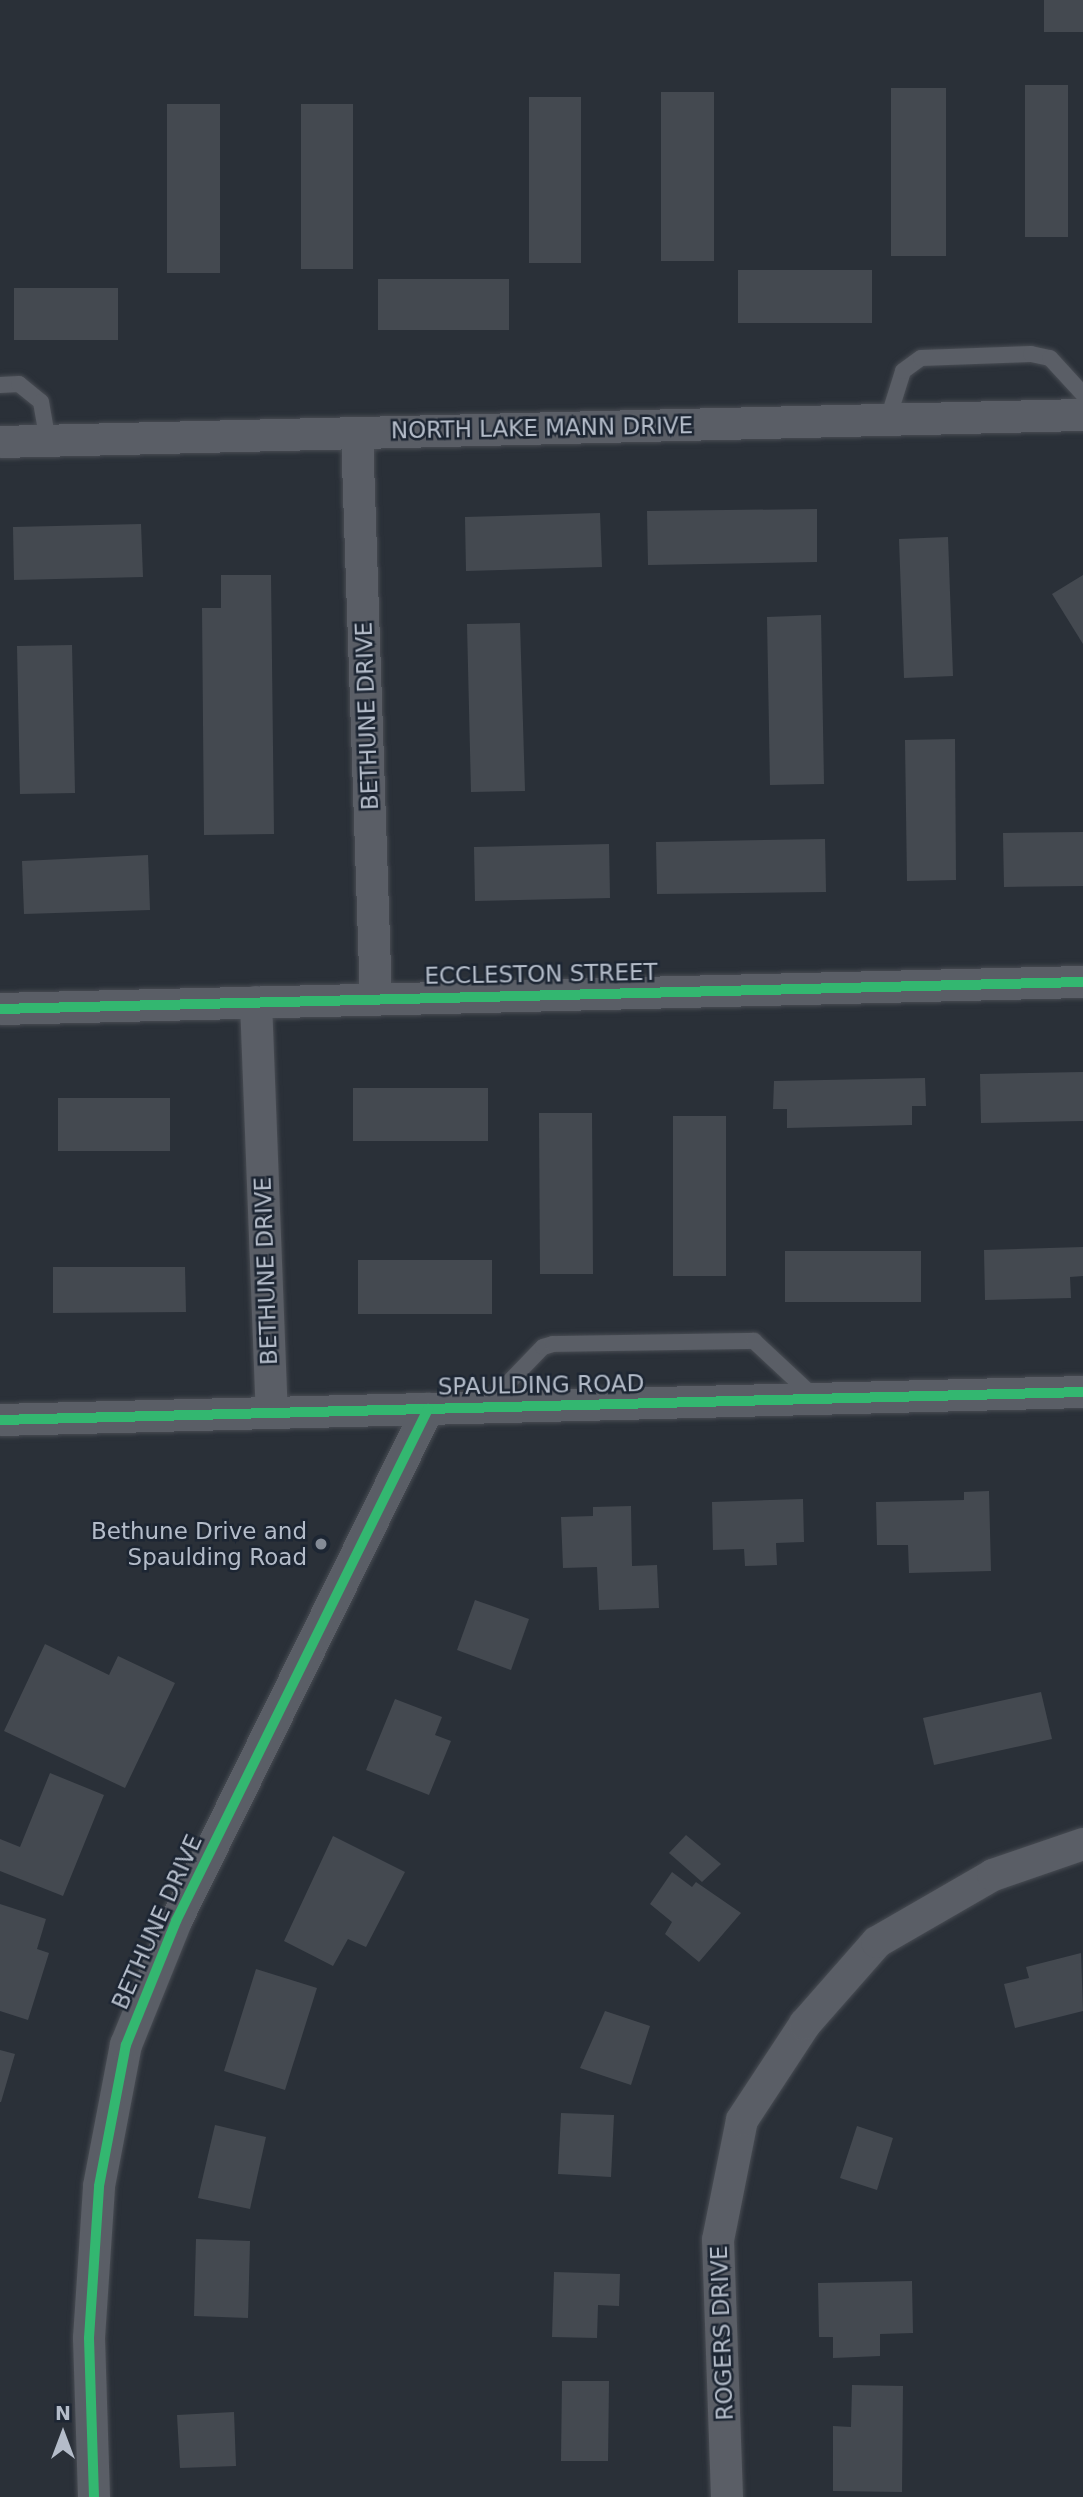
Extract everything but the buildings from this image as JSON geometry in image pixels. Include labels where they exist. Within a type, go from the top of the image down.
[{"type":"street","name":"NORTH LAKE MANN DRIVE","points":[[0,442],[1078,415]]},
{"type":"street","name":"BETHUNE DRIVE","points":[[357,433],[376,999]]},
{"type":"street","name":"ECCLESTON STREET","points":[[0,1009],[1083,982]]},
{"type":"street","name":"BETHUNE DRIVE","points":[[256,1002],[272,1413]]},
{"type":"street","name":"SPAULDING ROAD","points":[[0,1420],[1083,1392]]},
{"type":"street","name":"BETHUNE DRIVE","points":[[94,2497],[89,2338],[99,2186],[126,2045],[176,1921],[428,1409]]},
{"type":"street","name":"ROGERS DRIVE","points":[[727,2497],[718,2240],[742,2120],[805,2024],[877,1942],[993,1875],[1083,1844]]},
{"type":"lane","points":[[888,419],[903,371],[921,358],[1031,354],[1051,358],[1078,415]]},
{"type":"lane","points":[[0,385],[19,384],[41,402],[48,440]]},
{"type":"lane","points":[[484,1407],[543,1348],[553,1344],[754,1341],[816,1398]]},
{"type":"cycle path","points":[[0,1009],[1083,982]]},
{"type":"cycle path","points":[[0,1420],[1083,1392]]},
{"type":"cycle path","points":[[94,2497],[89,2338],[99,2186],[126,2045],[176,1921],[428,1409]]},
{"type":"place","name":"Bethune Drive and Spaulding Road","points":[[321,1544]]}]
